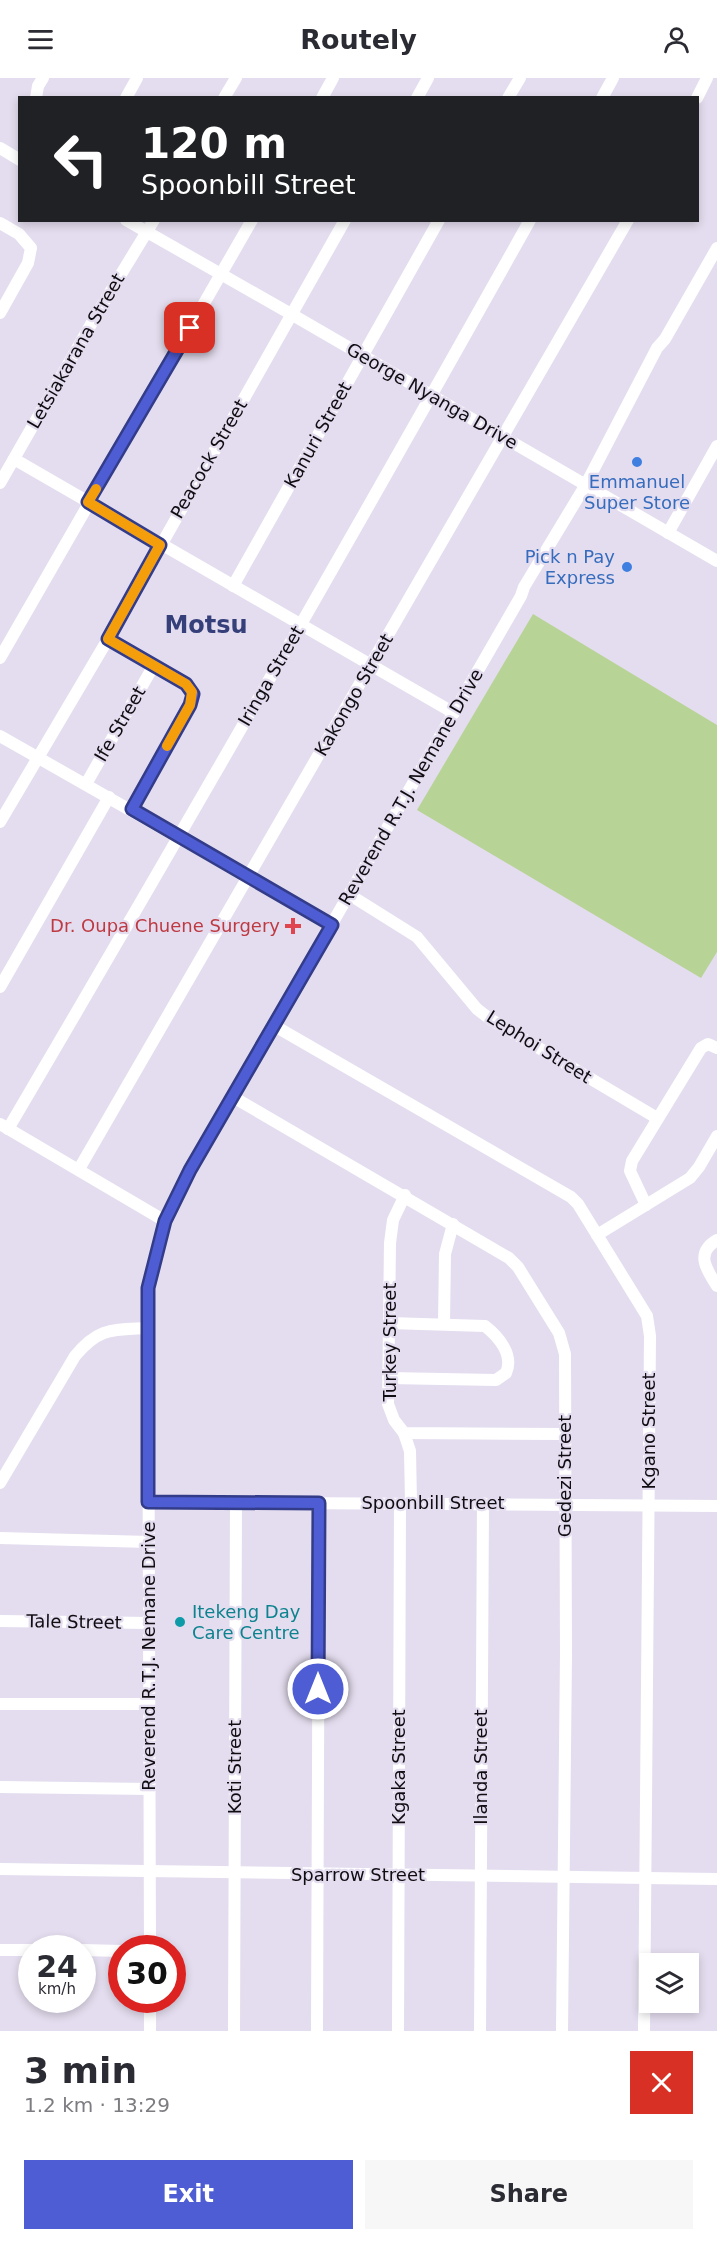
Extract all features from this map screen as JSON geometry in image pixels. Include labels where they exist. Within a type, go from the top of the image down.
[{"type":"street","points":[[36,96],[43,78]]},
{"type":"street","points":[[127,96],[137,78]]},
{"type":"street","points":[[225,96],[236,78]]},
{"type":"street","points":[[323,96],[333,78]]},
{"type":"street","points":[[418,96],[428,78]]},
{"type":"street","points":[[509,96],[520,78]]},
{"type":"street","points":[[603,96],[613,78]]},
{"type":"street","points":[[698,96],[707,78]]},
{"type":"street","points":[[1,150],[18,159]]},
{"type":"street","name":"George Nyanga Drive","points":[[129,222],[717,561]]},
{"type":"street","name":"Letsiakarana Street","points":[[0,483],[153,222]]},
{"type":"street","points":[[0,658],[251,222]]},
{"type":"street","name":"Peacock Street","points":[[0,822],[108,639],[344,222]]},
{"type":"street","name":"Kanuri Street","points":[[233,586],[438,222]]},
{"type":"street","name":"Iringa Street","points":[[4,1127],[179,837],[366,507],[432,397],[529,222]]},
{"type":"street","name":"Kakongo Street","points":[[79,1169],[437,548],[504,438],[627,222]]},
{"type":"street","points":[[0,223],[25,238],[31,248],[31,255],[0,312]]},
{"type":"street","name":"Reverend R.T.J. Nemane Drive","points":[[150,1935],[148,1288],[165,1221],[190,1170],[350,895],[521,596],[524,587],[587,487],[657,348],[665,339],[717,248]]},
{"type":"street","points":[[669,533],[713,463],[717,446]]},
{"type":"street","points":[[14,459],[370,667],[454,713]]},
{"type":"street","points":[[108,639],[186,684],[192,692],[192,700],[132,809]]},
{"type":"street","name":"Ife Street","points":[[86,784],[154,665]]},
{"type":"street","points":[[0,736],[132,809],[332,925]]},
{"type":"street","points":[[0,987],[109,797]]},
{"type":"street","name":"Lephoi Street","points":[[350,895],[417,937],[477,1009],[490,1019],[657,1118]]},
{"type":"street","name":"Kgano Street","points":[[273,1025],[562,1191],[578,1204],[641,1306],[649,1324],[644,2031]]},
{"type":"street","points":[[646,1205],[632,1176],[630,1166],[701,1048],[708,1044],[717,1048]]},
{"type":"street","name":"Gedezi Street","points":[[233,1097],[405,1195],[514,1262],[559,1333],[565,1354],[566,1434],[562,2031]]},
{"type":"street","points":[[4,1127],[165,1221]]},
{"type":"street","points":[[597,1235],[690,1178],[716,1141]]},
{"type":"street","name":"Turkey Street","points":[[405,1195],[391,1229],[388,1404],[404,1433],[410,1451],[406,1503]]},
{"type":"street","points":[[444,1324],[445,1254],[453,1224]]},
{"type":"street","points":[[717,1240],[708,1246],[704,1258],[705,1266],[717,1286]]},
{"type":"street","points":[[388,1378],[496,1380],[506,1373],[510,1362],[506,1351],[485,1326],[389,1323]]},
{"type":"street","points":[[0,1483],[75,1356],[87,1341],[105,1332],[148,1328]]},
{"type":"street","points":[[404,1433],[566,1434]]},
{"type":"street","name":"Spoonbill Street","points":[[148,1502],[717,1506]]},
{"type":"street","name":"Koti Street","points":[[234,2031],[236,1503]]},
{"type":"street","points":[[317,2031],[319,1503]]},
{"type":"street","name":"Kgaka Street","points":[[398,2031],[406,1503]]},
{"type":"street","name":"Ilanda Street","points":[[480,2031],[483,1503]]},
{"type":"street","points":[[0,1538],[148,1542]]},
{"type":"street","name":"Tale Street","points":[[0,1621],[149,1623]]},
{"type":"street","points":[[0,1704],[148,1704]]},
{"type":"street","points":[[0,1787],[150,1789]]},
{"type":"street","name":"Sparrow Street","points":[[0,1869],[717,1879]]},
{"type":"street","points":[[0,1950],[18,1950]]},
{"type":"street","points":[[150,2013],[150,2031]]},
{"type":"green space","points":[[533,614],[717,725],[717,952],[701,978],[417,810]]},
{"type":"slow traffic","points":[[96,489],[88,502],[160,545],[108,639],[186,684],[192,692],[190,705],[167,746]]},
{"type":"place","name":"Emmanuel Super Store","points":[[637,462]]},
{"type":"place","name":"Pick n Pay Express","points":[[627,567]]},
{"type":"place","name":"Dr. Oupa Chuene Surgery","points":[[293,926]]},
{"type":"place","name":"Itekeng Day Care Centre","points":[[180,1622]]},
{"type":"district","name":"Motsu","points":[[206,625]]},
{"type":"route","points":[[190,328],[88,502],[160,545],[108,639],[186,684],[193,694],[190,705],[132,809],[332,925],[190,1170],[165,1221],[148,1288],[148,1502],[319,1503],[318,1689]]}]
